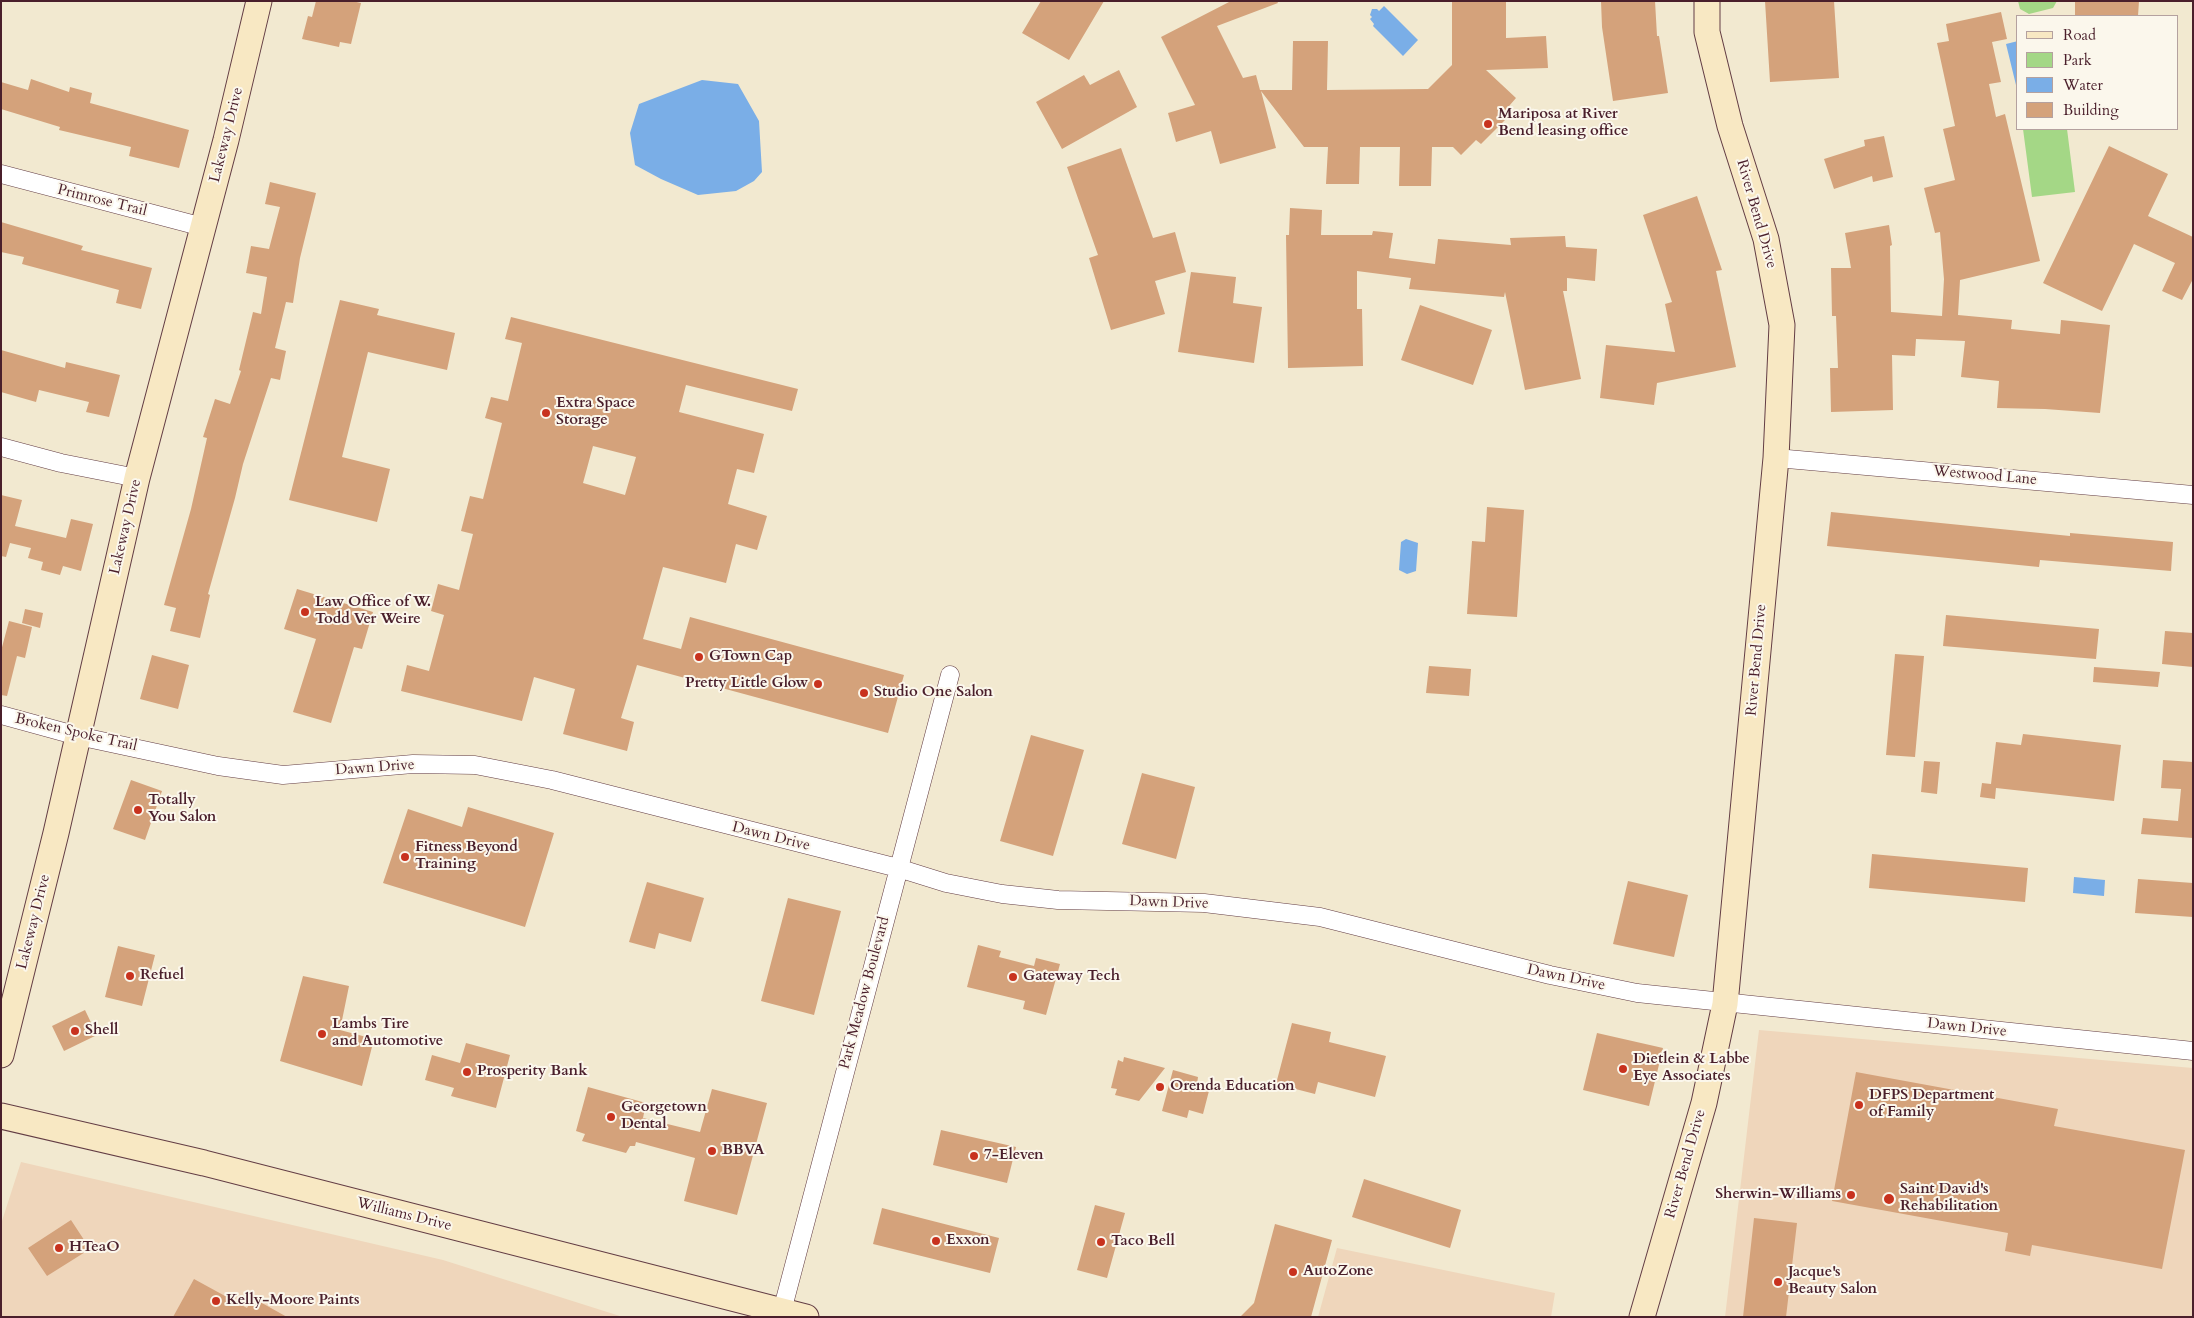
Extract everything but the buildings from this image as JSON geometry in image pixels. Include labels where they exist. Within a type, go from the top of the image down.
[{"type":"main road","name":"Lakeway Drive","points":[[1,1056],[78,736],[137,478],[203,227],[259,1]]},
{"type":"main road","name":"River Bend Drive","points":[[1642,1317],[1704,1103],[1725,1004],[1776,458],[1782,325],[1766,239],[1730,126],[1707,32],[1707,1]]},
{"type":"main road","name":"Williams Drive","points":[[1,1116],[204,1163],[806,1317]]},
{"type":"street","name":"Primrose Trail","points":[[1,174],[203,227]]},
{"type":"street","points":[[1,447],[61,464],[137,478]]},
{"type":"street","name":"Westwood Lane","points":[[1776,458],[2193,495]]},
{"type":"street","name":"Park Meadow Boulevard","points":[[782,1311],[950,675]]},
{"type":"street","name":"Broken Spoke Trail","points":[[1,715],[78,736],[151,751]]},
{"type":"street","name":"Dawn Drive","points":[[151,751],[218,766],[282,775],[413,764],[475,765],[552,780],[898,868],[946,883],[1002,894],[1058,900],[1204,903],[1320,917],[1550,975],[1638,993],[1725,1004],[2193,1051]]},
{"type":"shaded area","points":[[1759,1030],[2193,1068],[2193,1317],[1725,1317]]},
{"type":"shaded area","points":[[21,1162],[443,1260],[623,1317],[1,1317],[1,1224]]},
{"type":"shaded area","points":[[1337,1248],[1555,1293],[1551,1317],[1318,1317]]},
{"type":"green space","points":[[2018,1],[2057,1],[2053,8],[2029,14],[2020,9]]},
{"type":"green space","points":[[2023,130],[2067,130],[2075,192],[2032,197]]},
{"type":"water","points":[[1384,6],[1418,40],[1403,56],[1373,26],[1374,24],[1370,19],[1372,17],[1370,15],[1372,9],[1379,11]]},
{"type":"water","points":[[2016,42],[2016,85],[2006,44]]},
{"type":"water","points":[[702,80],[738,84],[759,121],[762,172],[754,181],[736,191],[698,195],[635,165],[630,133],[639,104]]},
{"type":"water","points":[[1406,539],[1418,543],[1416,571],[1407,574],[1399,570],[1401,542]]},
{"type":"water","points":[[2074,877],[2105,880],[2104,896],[2073,893]]},
{"type":"place","name":"Mariposa at River Bend leasing office","points":[[1488,124]]},
{"type":"place","name":"Extra Space Storage","points":[[546,413]]},
{"type":"place","name":"Law Office of W. Todd Ver Weire","points":[[305,612]]},
{"type":"place","name":"GTown Cap","points":[[699,657]]},
{"type":"place","name":"Pretty Little Glow","points":[[818,684]]},
{"type":"place","name":"Studio One Salon","points":[[864,693]]},
{"type":"place","name":"Totally You Salon","points":[[138,810]]},
{"type":"place","name":"Fitness Beyond Training","points":[[405,857]]},
{"type":"place","name":"Refuel","points":[[130,976]]},
{"type":"place","name":"Gateway Tech","points":[[1013,977]]},
{"type":"place","name":"Shell","points":[[75,1031]]},
{"type":"place","name":"Lambs Tire and Automotive","points":[[322,1034]]},
{"type":"place","name":"Dietlein & Labbe Eye Associates","points":[[1623,1069]]},
{"type":"place","name":"Prosperity Bank","points":[[467,1072]]},
{"type":"place","name":"Orenda Education","points":[[1160,1087]]},
{"type":"place","name":"DFPS Department of Family","points":[[1859,1105]]},
{"type":"place","name":"Georgetown Dental","points":[[611,1117]]},
{"type":"place","name":"BBVA","points":[[712,1151]]},
{"type":"place","name":"7-Eleven","points":[[974,1156]]},
{"type":"place","name":"Sherwin-Williams","points":[[1851,1195]]},
{"type":"place","name":"Saint David's Rehabilitation","points":[[1889,1199]]},
{"type":"place","name":"Exxon","points":[[936,1241]]},
{"type":"place","name":"Taco Bell","points":[[1101,1242]]},
{"type":"place","name":"HTeaO","points":[[59,1248]]},
{"type":"place","name":"AutoZone","points":[[1293,1272]]},
{"type":"place","name":"Jacque's Beauty Salon","points":[[1778,1282]]},
{"type":"place","name":"Kelly-Moore Paints","points":[[216,1301]]}]
